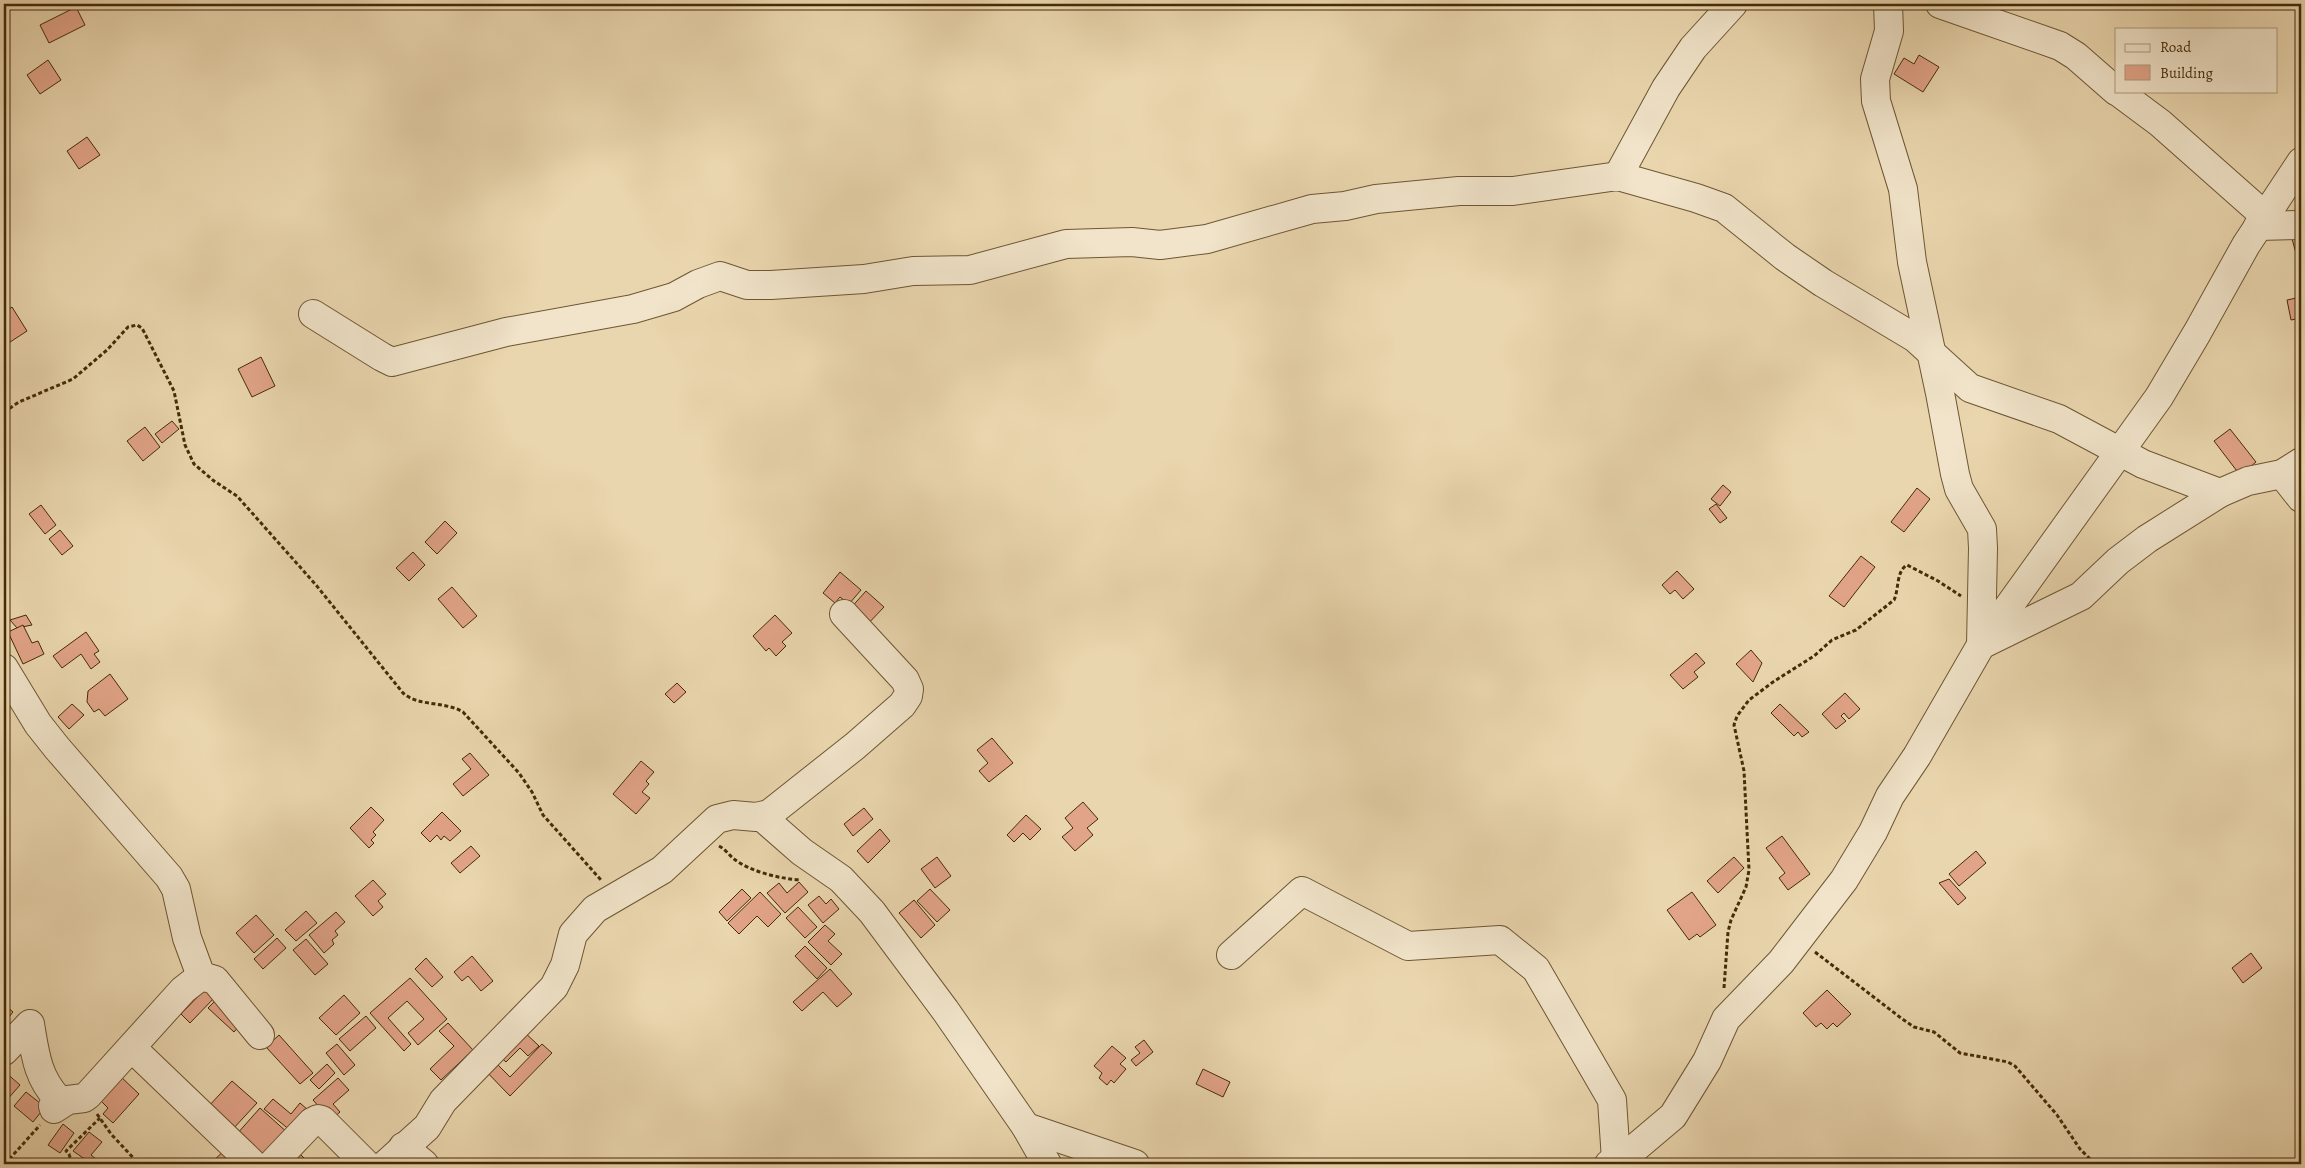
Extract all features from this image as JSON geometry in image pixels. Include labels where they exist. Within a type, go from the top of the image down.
[{"type":"street","points":[[1618,176],[1666,88],[1693,48],[1733,4]]},
{"type":"street","points":[[1888,4],[1889,31],[1876,79],[1876,101],[1902,189],[1912,262],[1955,474],[1959,489],[1982,529],[1982,645]]},
{"type":"street","points":[[1940,4],[2060,46],[2076,56],[2115,89]]},
{"type":"street","points":[[2118,92],[2160,122],[2261,221],[2301,225]]},
{"type":"street","points":[[1624,1161],[1662,1127],[1683,1102],[1707,1061],[1726,1019],[1781,962],[1844,880],[1873,832],[1890,796],[1982,645],[2159,397],[2261,221],[2301,162]]},
{"type":"street","points":[[313,314],[382,358],[392,362],[506,332],[633,309],[674,297],[698,284],[720,276],[747,285],[771,285],[864,279],[913,271],[970,270],[1066,244],[1132,242],[1160,244],[1207,239],[1312,209],[1345,206],[1376,199],[1460,191],[1513,190],[1618,176],[1724,208],[1785,257],[1823,283],[1915,338],[1970,388],[2059,419],[2120,452],[2167,474],[2220,492]]},
{"type":"street","points":[[1982,645],[2081,596],[2118,561],[2147,539],[2220,492],[2292,468],[2301,498]]},
{"type":"street","points":[[395,1156],[427,1126],[444,1101],[551,991],[564,965],[577,927],[595,909],[662,870],[713,822],[724,816],[762,817],[776,809],[877,728],[902,705],[908,696],[909,689],[905,680],[844,614]]},
{"type":"street","points":[[4,669],[38,724],[57,748],[169,877],[176,889],[187,938],[201,976]]},
{"type":"street","points":[[762,817],[802,852],[841,879],[878,919],[945,1010],[1026,1127],[1048,1164]]},
{"type":"street","points":[[1231,955],[1302,891],[1408,946],[1500,940],[1536,970],[1612,1100],[1624,1161]]},
{"type":"street","points":[[201,976],[215,980],[260,1035]]},
{"type":"street","points":[[54,1109],[68,1100],[92,1108],[132,1048],[183,990],[201,976]]},
{"type":"street","points":[[4,1051],[30,1024],[36,1059],[45,1086],[58,1099],[53,1106],[54,1109]]},
{"type":"street","points":[[132,1048],[253,1164]]},
{"type":"street","points":[[272,1164],[312,1122],[318,1119],[322,1120],[366,1164]]},
{"type":"street","points":[[1026,1127],[1135,1164]]},
{"type":"street","points":[[395,1156],[424,1164]]},
{"type":"path","points":[[4,412],[37,393],[73,378],[107,350],[128,327],[137,325],[142,328],[174,391],[184,445],[194,464],[214,481],[237,496],[316,585],[403,693],[410,699],[454,706],[463,712],[519,773],[532,792],[543,815],[615,897]]},
{"type":"path","points":[[1726,1019],[1724,985],[1728,932],[1731,920],[1746,887],[1749,870],[1744,771],[1734,725],[1737,716],[1749,700],[1773,682],[1814,656],[1832,640],[1856,630],[1889,604],[1898,593],[1901,570],[1907,565],[1938,581],[1961,596],[1981,617]]},
{"type":"path","points":[[698,837],[721,847],[734,860],[782,879],[801,880],[825,868]]},
{"type":"path","points":[[1800,938],[1819,957],[1914,1027],[1934,1032],[1960,1053],[2008,1062],[2014,1066],[2057,1115],[2080,1149],[2095,1164]]},
{"type":"path","points":[[72,1164],[66,1151],[92,1108],[111,1134],[139,1164]]},
{"type":"path","points":[[6,1164],[54,1109]]},
{"type":"building","points":[[76,7],[85,25],[49,43],[40,25]]},
{"type":"building","points":[[1919,55],[1939,67],[1923,92],[1894,74],[1904,58],[1914,64]]},
{"type":"building","points":[[48,60],[61,80],[40,94],[27,75]]},
{"type":"building","points":[[87,137],[100,155],[79,169],[67,151]]},
{"type":"building","points":[[2301,236],[2301,251],[2296,253],[2292,239]]},
{"type":"building","points":[[2301,297],[2301,318],[2291,320],[2287,300]]},
{"type":"building","points":[[12,307],[27,331],[4,346],[4,312]]},
{"type":"building","points":[[261,357],[275,386],[252,397],[238,369]]},
{"type":"building","points":[[172,421],[179,429],[162,443],[155,434]]},
{"type":"building","points":[[145,427],[160,447],[143,461],[127,441]]},
{"type":"building","points":[[2230,429],[2256,462],[2240,475],[2214,441]]},
{"type":"building","points":[[1723,485],[1731,492],[1720,506],[1711,499]]},
{"type":"building","points":[[1917,488],[1930,499],[1904,532],[1891,522]]},
{"type":"building","points":[[1716,504],[1727,518],[1720,523],[1709,509]]},
{"type":"building","points":[[41,505],[56,525],[45,534],[29,514]]},
{"type":"building","points":[[445,521],[457,533],[437,554],[425,542]]},
{"type":"building","points":[[60,530],[73,546],[62,555],[49,539]]},
{"type":"building","points":[[413,552],[425,565],[409,581],[396,568]]},
{"type":"building","points":[[1861,556],[1875,567],[1844,607],[1829,596]]},
{"type":"building","points":[[1677,571],[1694,589],[1683,599],[1675,590],[1670,594],[1662,585]]},
{"type":"building","points":[[840,572],[861,590],[849,604],[840,597],[835,603],[823,593]]},
{"type":"building","points":[[452,587],[477,616],[463,628],[438,599]]},
{"type":"building","points":[[866,591],[884,607],[865,627],[848,611]]},
{"type":"building","points":[[26,615],[32,625],[17,628],[10,620]]},
{"type":"building","points":[[775,615],[792,633],[782,642],[786,646],[776,656],[769,648],[766,651],[753,636]]},
{"type":"building","points":[[23,625],[32,643],[38,641],[44,654],[23,664],[8,632]]},
{"type":"building","points":[[86,632],[99,651],[94,654],[100,662],[91,669],[81,654],[62,668],[53,656]]},
{"type":"building","points":[[1751,650],[1762,663],[1753,682],[1736,664]]},
{"type":"building","points":[[1696,653],[1705,663],[1694,672],[1698,677],[1683,689],[1670,675]]},
{"type":"building","points":[[110,674],[128,699],[105,716],[99,709],[94,712],[87,702],[88,691]]},
{"type":"building","points":[[677,683],[686,692],[674,703],[665,694]]},
{"type":"building","points":[[1845,693],[1860,709],[1849,719],[1844,713],[1841,716],[1846,721],[1836,729],[1822,714]]},
{"type":"building","points":[[72,704],[84,715],[69,729],[58,717]]},
{"type":"building","points":[[1780,704],[1809,732],[1802,737],[1798,732],[1794,736],[1771,713]]},
{"type":"building","points":[[992,738],[1013,763],[989,782],[979,771],[988,763],[977,750]]},
{"type":"building","points":[[470,753],[489,775],[463,796],[453,784],[471,769],[462,759]]},
{"type":"building","points":[[641,761],[654,772],[646,781],[649,784],[642,792],[650,798],[636,814],[613,794]]},
{"type":"building","points":[[1083,802],[1098,819],[1087,828],[1093,835],[1075,851],[1062,837],[1073,828],[1065,818]]},
{"type":"building","points":[[371,807],[384,820],[373,832],[376,835],[371,840],[374,843],[369,848],[350,828]]},
{"type":"building","points":[[864,808],[873,819],[853,836],[844,824]]},
{"type":"building","points":[[442,812],[461,831],[450,841],[444,836],[441,840],[437,835],[430,842],[421,833]]},
{"type":"building","points":[[1026,815],[1041,829],[1030,840],[1023,833],[1014,842],[1007,835]]},
{"type":"building","points":[[880,829],[890,841],[868,863],[857,851]]},
{"type":"building","points":[[1782,836],[1810,874],[1788,890],[1779,878],[1785,873],[1766,848]]},
{"type":"building","points":[[471,846],[480,856],[460,873],[451,863]]},
{"type":"building","points":[[1976,851],[1986,863],[1959,886],[1949,874]]},
{"type":"building","points":[[937,857],[951,876],[935,888],[921,869]]},
{"type":"building","points":[[1734,857],[1744,868],[1718,893],[1707,881]]},
{"type":"building","points":[[1949,879],[1966,898],[1958,905],[1939,883]]},
{"type":"building","points":[[373,880],[386,894],[378,901],[383,907],[373,916],[355,896]]},
{"type":"building","points":[[799,882],[808,892],[785,913],[767,893],[779,883],[787,893]]},
{"type":"building","points":[[742,889],[751,898],[727,921],[719,912]]},
{"type":"building","points":[[930,889],[950,910],[937,922],[917,901]]},
{"type":"building","points":[[760,892],[781,914],[768,927],[757,916],[739,934],[728,923]]},
{"type":"building","points":[[1692,892],[1716,925],[1700,937],[1697,934],[1689,940],[1667,910]]},
{"type":"building","points":[[819,896],[826,904],[831,899],[839,909],[823,923],[808,905]]},
{"type":"building","points":[[914,900],[935,925],[921,938],[899,913]]},
{"type":"building","points":[[798,907],[817,927],[805,938],[786,918]]},
{"type":"building","points":[[306,911],[317,923],[296,941],[285,930]]},
{"type":"building","points":[[336,912],[345,922],[335,931],[338,935],[332,940],[334,944],[324,953],[309,935]]},
{"type":"building","points":[[256,915],[274,935],[254,953],[236,933]]},
{"type":"building","points":[[825,925],[835,934],[828,941],[842,954],[831,965],[808,942]]},
{"type":"building","points":[[277,938],[286,948],[263,969],[254,959]]},
{"type":"building","points":[[306,939],[328,964],[315,975],[293,950]]},
{"type":"building","points":[[805,946],[827,968],[817,979],[795,956]]},
{"type":"building","points":[[2251,953],[2262,968],[2243,983],[2232,968]]},
{"type":"building","points":[[472,956],[493,981],[481,991],[468,976],[462,981],[454,972]]},
{"type":"building","points":[[426,958],[443,977],[432,987],[415,969]]},
{"type":"building","points":[[830,969],[852,994],[837,1007],[823,992],[802,1011],[793,1002]]},
{"type":"building","points":[[410,978],[447,1019],[418,1045],[408,1033],[424,1019],[407,1001],[388,1018],[411,1044],[404,1051],[370,1013]]},
{"type":"building","points":[[207,987],[216,996],[190,1023],[181,1014]]},
{"type":"building","points":[[1827,990],[1851,1014],[1837,1027],[1833,1023],[1827,1029],[1821,1023],[1816,1027],[1803,1013]]},
{"type":"building","points":[[344,995],[360,1013],[336,1035],[319,1018]]},
{"type":"building","points":[[219,997],[244,1020],[234,1032],[208,1008]]},
{"type":"building","points":[[4,1004],[13,1012],[4,1023]]},
{"type":"building","points":[[366,1016],[376,1028],[350,1051],[339,1039]]},
{"type":"building","points":[[448,1023],[473,1050],[441,1080],[430,1069],[454,1046],[439,1031]]},
{"type":"building","points":[[520,1028],[539,1046],[528,1056],[520,1048],[506,1062],[496,1053]]},
{"type":"building","points":[[279,1035],[313,1073],[300,1084],[266,1047]]},
{"type":"building","points":[[1144,1040],[1153,1052],[1136,1066],[1131,1060],[1140,1053],[1135,1047]]},
{"type":"building","points":[[337,1044],[355,1065],[344,1075],[326,1053]]},
{"type":"building","points":[[542,1044],[552,1053],[510,1096],[481,1066],[490,1057],[510,1077]]},
{"type":"building","points":[[1112,1046],[1126,1058],[1120,1064],[1126,1069],[1114,1083],[1111,1080],[1107,1085],[1099,1078],[1102,1073],[1094,1066]]},
{"type":"building","points":[[327,1064],[335,1073],[319,1089],[310,1080]]},
{"type":"building","points":[[1203,1069],[1230,1082],[1223,1097],[1196,1084]]},
{"type":"building","points":[[4,1071],[20,1085],[6,1101],[4,1099]]},
{"type":"building","points":[[119,1075],[139,1094],[113,1123],[103,1114],[108,1108],[98,1098]]},
{"type":"building","points":[[338,1078],[349,1090],[333,1104],[340,1112],[331,1120],[313,1100]]},
{"type":"building","points":[[232,1081],[257,1103],[232,1130],[208,1107]]},
{"type":"building","points":[[26,1092],[45,1107],[33,1122],[14,1106]]},
{"type":"building","points":[[273,1099],[291,1114],[300,1103],[308,1110],[291,1131],[264,1109]]},
{"type":"building","points":[[260,1108],[288,1133],[264,1160],[236,1135]]},
{"type":"building","points":[[63,1124],[74,1133],[60,1153],[48,1145]]},
{"type":"building","points":[[89,1132],[102,1142],[91,1155],[96,1159],[92,1164],[73,1151]]},
{"type":"building","points":[[228,1147],[246,1164],[210,1164]]},
{"type":"building","points":[[299,1153],[310,1164],[288,1164]]}]
